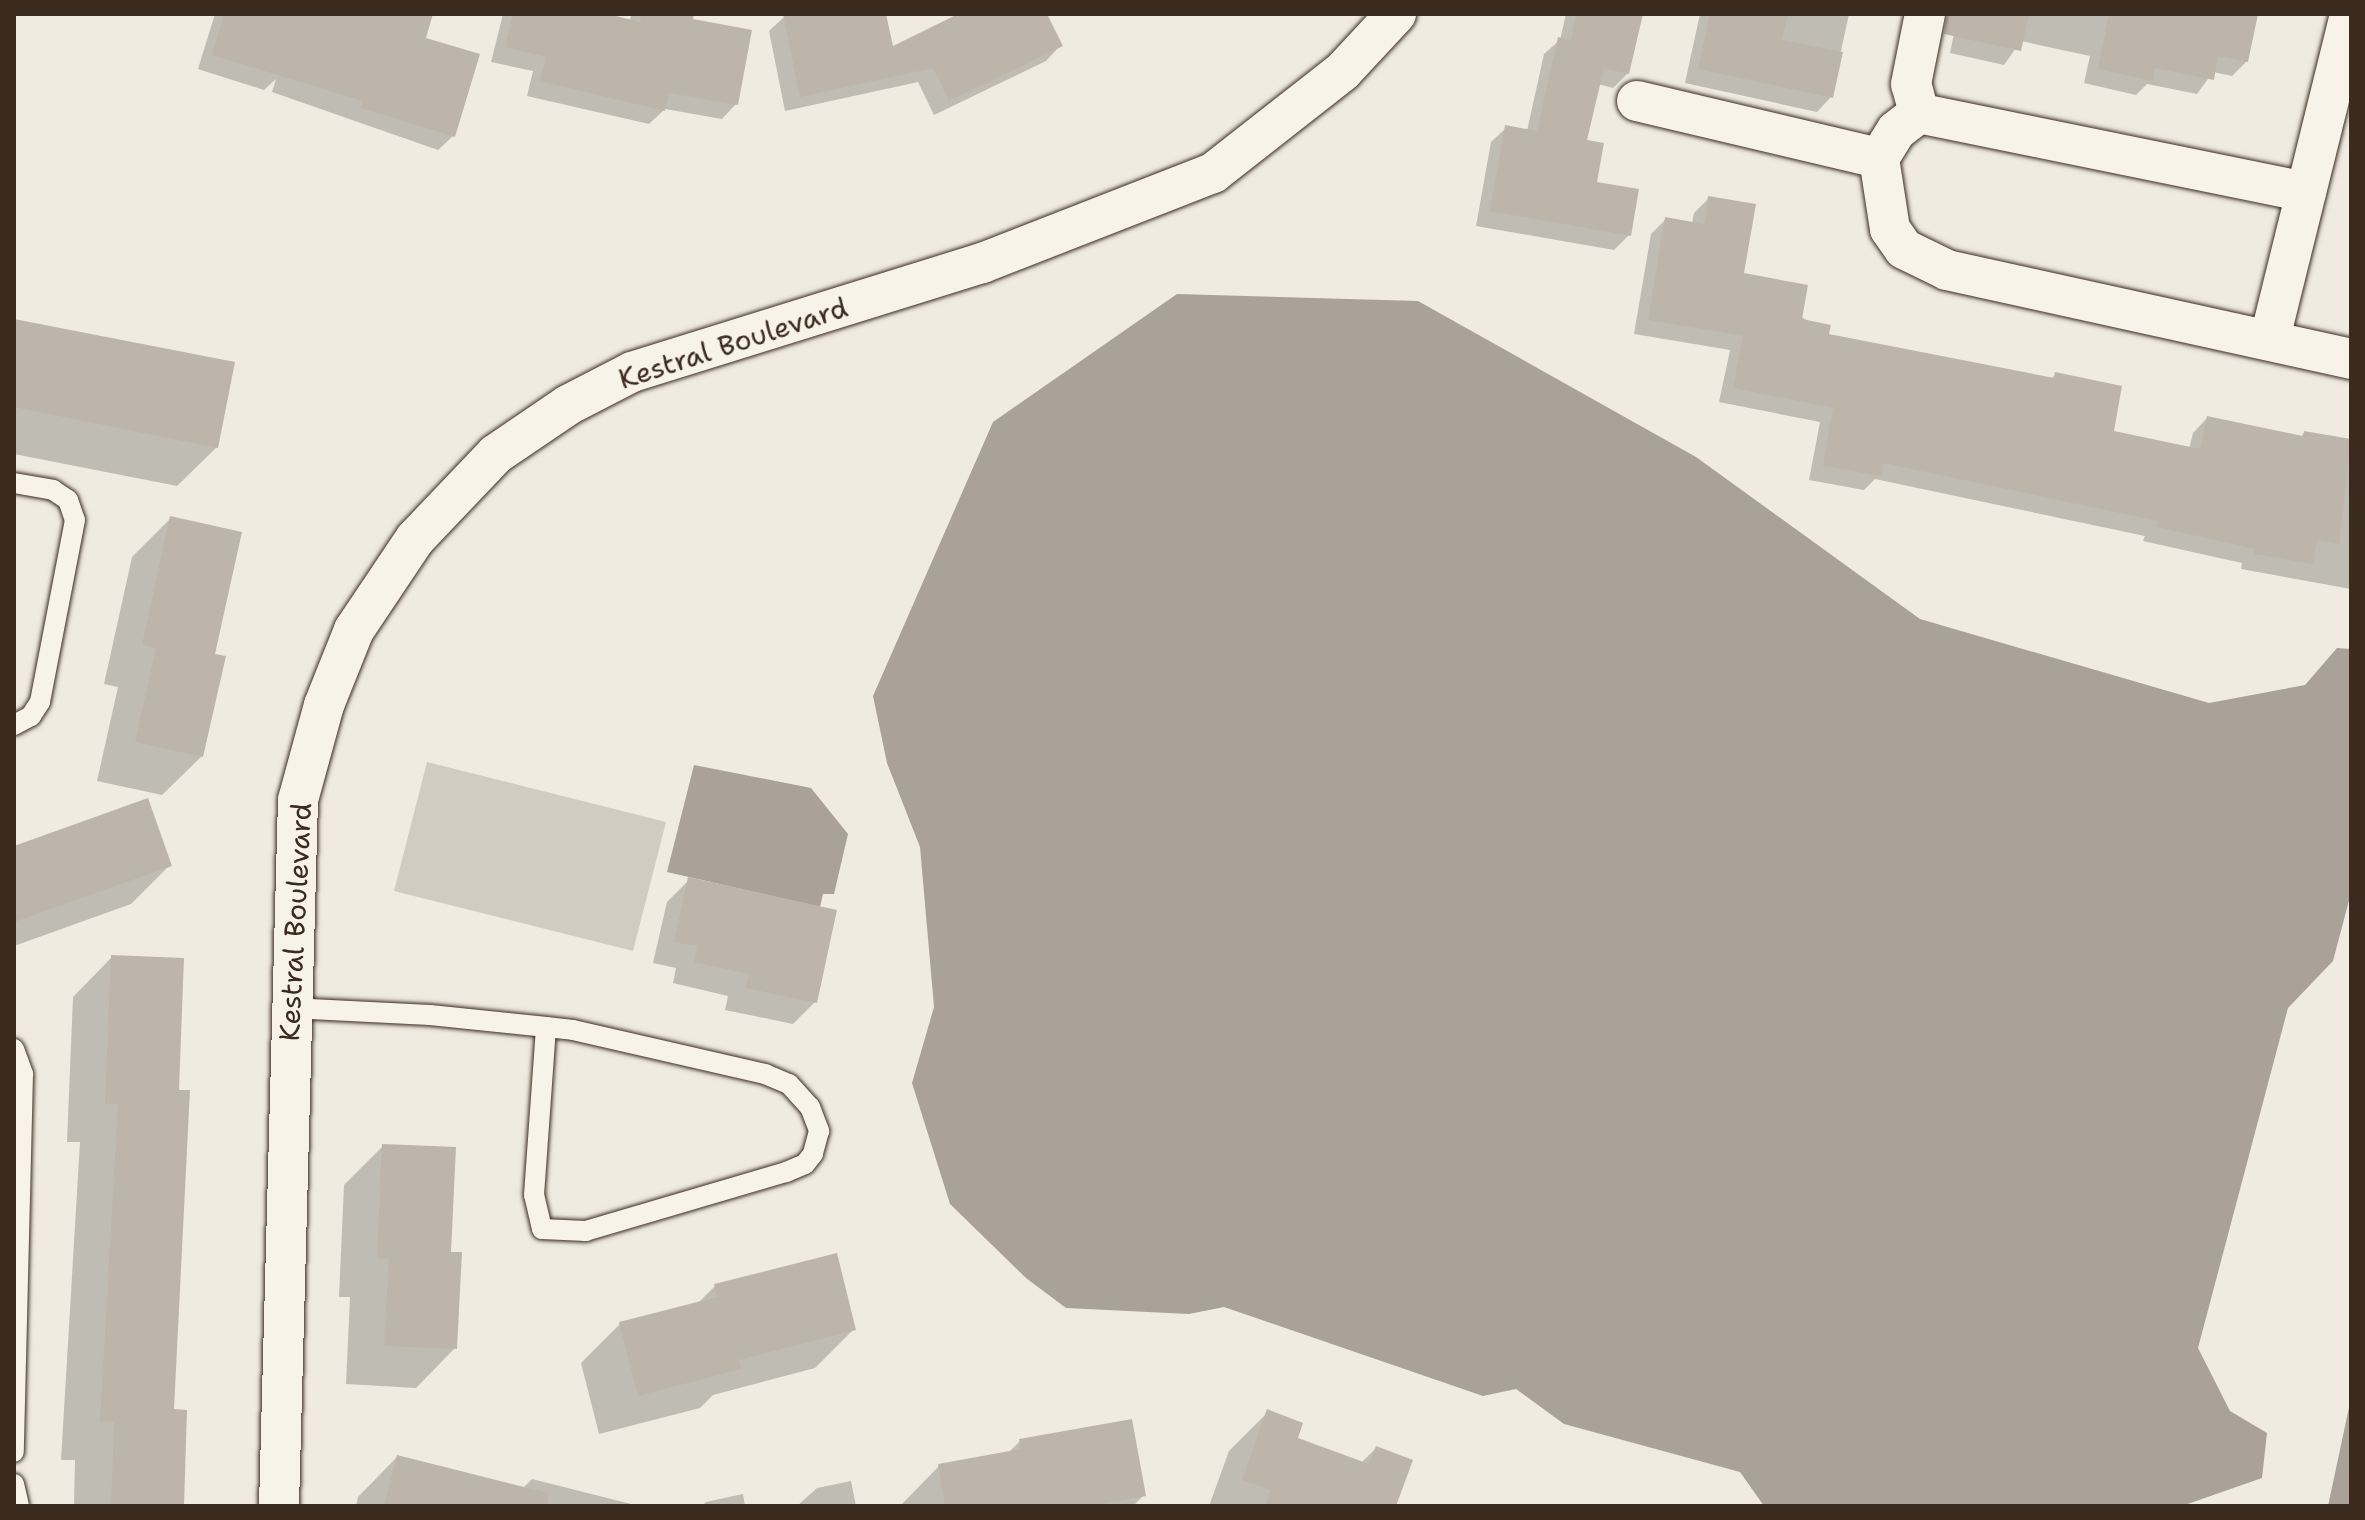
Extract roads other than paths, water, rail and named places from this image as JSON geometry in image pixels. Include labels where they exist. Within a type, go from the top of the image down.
[{"type":"street","name":"Kestral Boulevard","points":[[279,1506],[290,1008],[298,800],[324,705],[354,630],[415,539],[496,454],[568,405],[632,372],[982,263],[1213,173],[1343,71],[1396,14]]},
{"type":"street","points":[[1919,113],[1911,84],[1925,14]]},
{"type":"street","points":[[2270,338],[2350,14]]},
{"type":"street","points":[[1637,101],[1879,158]]},
{"type":"street","points":[[2306,192],[1919,113],[1896,131],[1879,158],[1890,229],[1904,249],[1947,270],[2270,338],[2351,359]]},
{"type":"lane","points":[[14,483],[53,490],[68,500],[75,520],[40,702],[31,716],[14,725]]},
{"type":"lane","points":[[290,1008],[546,1027],[704,1057],[789,1084],[810,1107],[819,1131],[813,1154],[805,1164],[786,1172],[586,1231],[542,1229],[534,1195],[546,1027]]},
{"type":"lane","points":[[14,1049],[23,1074],[14,1452]]},
{"type":"lane","points":[[14,1484],[19,1506]]}]
